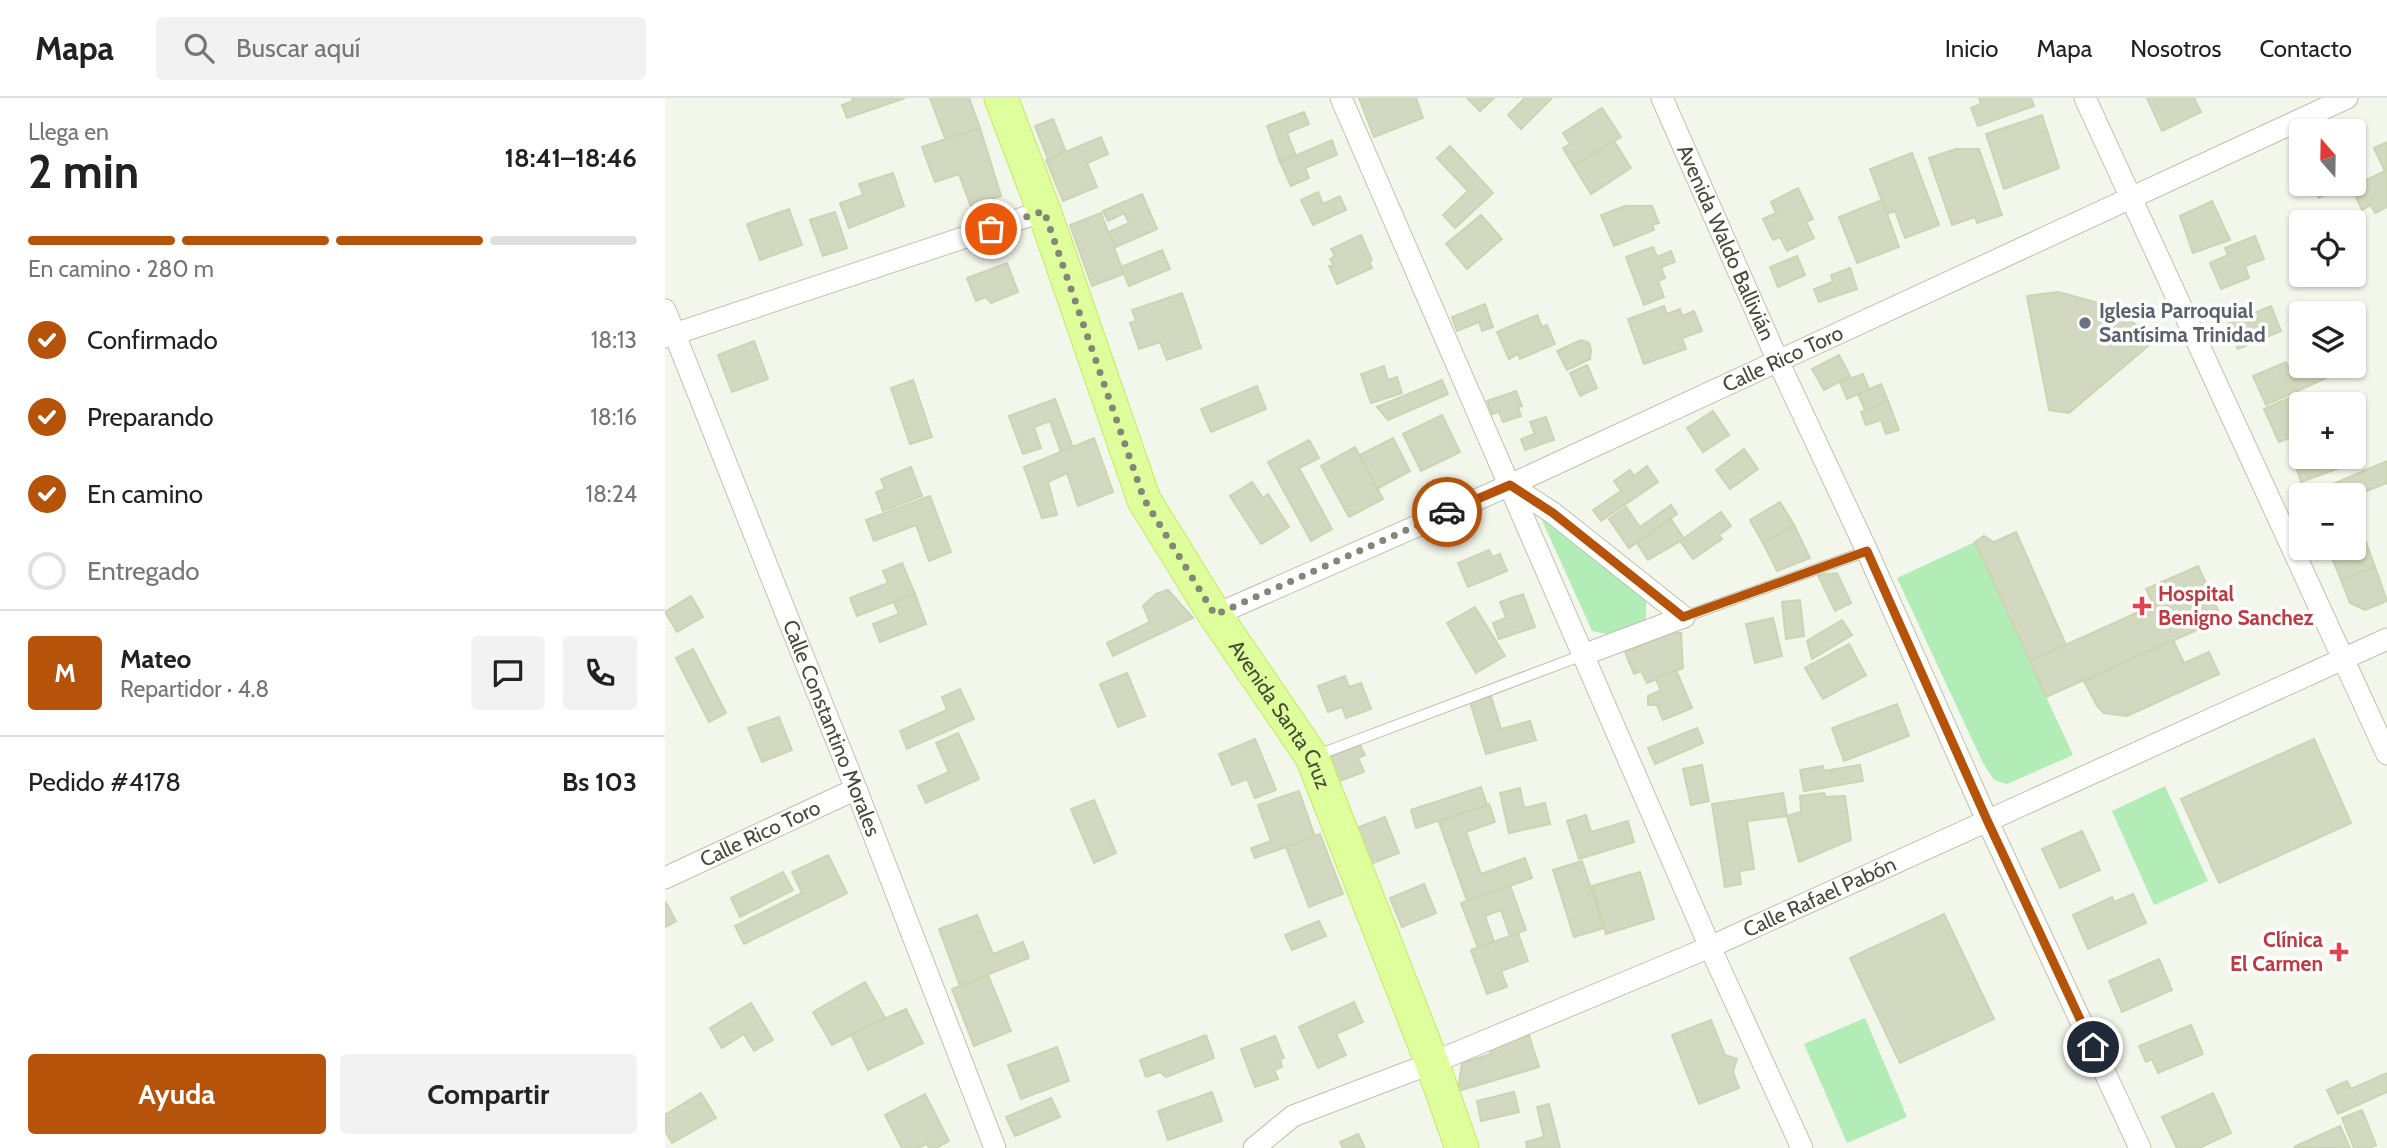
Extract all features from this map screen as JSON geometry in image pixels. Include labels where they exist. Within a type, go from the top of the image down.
[{"type":"main road","name":"Avenida Santa Cruz","points":[[1000,98],[1044,211],[1144,499],[1215,615],[1312,757],[1432,1063],[1462,1148]]},
{"type":"street","points":[[1341,98],[1710,947],[1802,1148]]},
{"type":"street","name":"Avenida Waldo Ballivián","points":[[1662,98],[1778,361],[2140,1148]]},
{"type":"street","points":[[2085,98],[2387,754]]},
{"type":"street","name":"Calle Rico Toro","points":[[1215,615],[1510,485],[2347,98]]},
{"type":"street","points":[[669,335],[1044,211]]},
{"type":"street","name":"Calle Constantino Morales","points":[[665,310],[669,335],[856,789],[995,1148]]},
{"type":"street","points":[[1510,485],[1553,513],[1683,617]]},
{"type":"street","points":[[1583,655],[1683,617]]},
{"type":"street","name":"Calle Rafael Pabón","points":[[1254,1148],[1293,1116],[1432,1063],[1710,947],[2387,639]]},
{"type":"street","name":"Calle Rico Toro","points":[[665,878],[856,789]]},
{"type":"lane","points":[[1683,617],[1867,551]]},
{"type":"lane","points":[[1312,757],[1583,655]]},
{"type":"green space","points":[[1541,518],[1646,600],[1646,620],[1607,634],[1592,631]]},
{"type":"green space","points":[[1975,542],[2073,755],[2007,784],[1994,780],[1983,763],[1897,578]]},
{"type":"green space","points":[[2165,786],[2208,881],[2154,905],[2112,811]]},
{"type":"green space","points":[[1865,1018],[1907,1117],[1847,1143],[1804,1044]]},
{"type":"building","points":[[852,98],[905,98],[847,118],[842,105],[853,101]]},
{"type":"building","points":[[930,98],[969,98],[980,128],[946,141]]},
{"type":"building","points":[[1359,98],[1416,98],[1423,118],[1374,137]]},
{"type":"building","points":[[1467,98],[1494,98],[1480,111]]},
{"type":"building","points":[[1525,98],[1552,98],[1521,129],[1508,115]]},
{"type":"building","points":[[1979,98],[2031,98],[2034,106],[1978,126],[1971,108],[1981,104]]},
{"type":"building","points":[[2147,98],[2194,98],[2201,112],[2162,131]]},
{"type":"building","points":[[1602,108],[1621,137],[1574,166],[1563,148],[1570,144],[1563,133]]},
{"type":"building","points":[[1304,112],[1309,124],[1287,133],[1296,156],[1280,162],[1267,126]]},
{"type":"building","points":[[2042,115],[2059,168],[2004,189],[1986,134]]},
{"type":"building","points":[[1053,119],[1066,152],[1048,159],[1035,126]]},
{"type":"building","points":[[980,128],[1001,196],[971,207],[959,174],[935,182],[922,147]]},
{"type":"building","points":[[1101,137],[1108,154],[1087,163],[1097,187],[1063,201],[1046,160]]},
{"type":"building","points":[[1332,140],[1337,155],[1305,168],[1309,178],[1291,186],[1280,162]]},
{"type":"building","points":[[1614,141],[1631,168],[1591,194],[1574,166]]},
{"type":"building","points":[[2387,142],[2387,207],[2375,213],[2371,205],[2362,210],[2356,196],[2366,196],[2366,180],[2385,171],[2374,148]]},
{"type":"building","points":[[1450,146],[1493,193],[1455,228],[1443,215],[1468,191],[1437,158]]},
{"type":"building","points":[[1956,149],[1979,149],[2002,215],[1977,223],[1975,217],[1952,225],[1929,158]]},
{"type":"building","points":[[1912,153],[1939,225],[1905,238],[1895,211],[1887,214],[1870,169]]},
{"type":"building","points":[[893,173],[904,206],[849,228],[840,203],[863,195],[859,184]]},
{"type":"building","points":[[1798,188],[1813,219],[1806,222],[1814,238],[1787,251],[1780,237],[1773,240],[1763,219],[1776,213],[1771,202]]},
{"type":"building","points":[[1318,192],[1323,204],[1340,196],[1346,210],[1313,225],[1301,200]]},
{"type":"building","points":[[1142,194],[1157,229],[1116,247],[1109,232],[1129,223],[1124,213],[1108,221],[1103,211]]},
{"type":"building","points":[[1882,200],[1899,247],[1857,263],[1839,217]]},
{"type":"building","points":[[2212,201],[2230,240],[2193,253],[2180,216]]},
{"type":"building","points":[[1625,206],[1652,206],[1659,223],[1652,225],[1654,230],[1614,246],[1601,215]]},
{"type":"building","points":[[789,209],[802,245],[760,260],[747,224]]},
{"type":"building","points":[[835,212],[847,248],[823,256],[810,220]]},
{"type":"building","points":[[1101,213],[1124,274],[1092,286],[1070,225]]},
{"type":"building","points":[[1481,215],[1502,239],[1467,269],[1446,244]]},
{"type":"building","points":[[1361,235],[1372,260],[1369,261],[1372,268],[1337,284],[1329,266],[1334,266],[1330,259],[1335,256],[1331,249]]},
{"type":"building","points":[[2255,236],[2264,259],[2245,266],[2249,278],[2221,289],[2210,263],[2228,255],[2225,248]]},
{"type":"building","points":[[1653,247],[1657,257],[1671,251],[1675,262],[1661,267],[1665,278],[1658,281],[1664,297],[1644,305],[1626,257]]},
{"type":"building","points":[[1162,250],[1170,269],[1129,286],[1121,267]]},
{"type":"building","points":[[1797,256],[1805,275],[1778,287],[1770,267]]},
{"type":"building","points":[[1007,263],[1018,292],[991,303],[986,297],[976,301],[967,278]]},
{"type":"building","points":[[1850,268],[1857,289],[1819,302],[1814,289],[1833,282],[1831,275]]},
{"type":"building","points":[[2058,292],[2095,302],[2126,316],[2154,341],[2069,413],[2049,410],[2027,296]]},
{"type":"building","points":[[1182,293],[1201,348],[1167,360],[1160,342],[1139,349],[1130,323],[1136,321],[1132,310]]},
{"type":"building","points":[[1485,304],[1493,327],[1482,331],[1479,322],[1457,331],[1452,317]]},
{"type":"building","points":[[1664,306],[1667,314],[1680,309],[1682,316],[1694,311],[1702,331],[1682,338],[1686,349],[1644,364],[1628,319]]},
{"type":"building","points":[[2271,306],[2281,331],[2238,349],[2227,324]]},
{"type":"building","points":[[1537,315],[1542,327],[1547,325],[1555,344],[1520,359],[1518,354],[1509,359],[1497,332]]},
{"type":"building","points":[[1581,340],[1589,343],[1590,359],[1567,370],[1557,351]]},
{"type":"building","points":[[754,341],[768,379],[732,392],[718,355]]},
{"type":"building","points":[[1839,355],[1850,376],[1824,390],[1812,369]]},
{"type":"building","points":[[2286,362],[2289,378],[2294,380],[2326,378],[2295,392],[2289,392],[2289,395],[2266,405],[2253,376]]},
{"type":"building","points":[[1587,365],[1597,388],[1580,396],[1570,373]]},
{"type":"building","points":[[1384,366],[1388,380],[1397,377],[1402,393],[1371,403],[1361,374]]},
{"type":"building","points":[[1863,374],[1869,389],[1847,399],[1840,382]]},
{"type":"building","points":[[913,380],[932,437],[910,444],[891,388]]},
{"type":"building","points":[[1442,380],[1448,394],[1388,420],[1377,407]]},
{"type":"building","points":[[1881,384],[1888,401],[1865,410],[1858,394]]},
{"type":"building","points":[[1257,386],[1266,409],[1211,432],[1201,409]]},
{"type":"building","points":[[1516,391],[1522,406],[1518,407],[1521,416],[1503,422],[1499,412],[1492,414],[1487,401]]},
{"type":"building","points":[[2289,398],[2289,438],[2279,442],[2264,409]]},
{"type":"building","points":[[1055,399],[1073,448],[1061,452],[1050,421],[1034,427],[1041,448],[1023,454],[1009,416]]},
{"type":"building","points":[[1888,401],[1899,430],[1886,434],[1881,420],[1866,425],[1861,412]]},
{"type":"building","points":[[1713,411],[1729,435],[1703,452],[1687,428]]},
{"type":"building","points":[[1442,415],[1460,452],[1421,471],[1403,434]]},
{"type":"building","points":[[1546,417],[1554,440],[1525,450],[1521,439],[1535,434],[1530,422]]},
{"type":"building","points":[[1094,438],[1113,492],[1078,506],[1067,473],[1048,482],[1057,515],[1042,518],[1024,467]]},
{"type":"building","points":[[1393,438],[1410,471],[1377,489],[1360,455]]},
{"type":"building","points":[[1309,440],[1319,458],[1299,468],[1332,529],[1311,541],[1268,462]]},
{"type":"building","points":[[1355,447],[1383,499],[1349,517],[1321,466]]},
{"type":"building","points":[[1744,449],[1758,469],[1730,489],[1716,470]]},
{"type":"building","points":[[2387,461],[2387,483],[2366,491],[2366,483],[2335,483]]},
{"type":"building","points":[[1647,466],[1658,482],[1601,521],[1593,510],[1621,491],[1614,481],[1630,470],[1634,476]]},
{"type":"building","points":[[911,467],[922,496],[883,511],[876,492],[885,489],[881,479]]},
{"type":"building","points":[[2297,469],[2337,469],[2301,482]]},
{"type":"building","points":[[1252,482],[1263,498],[1268,494],[1289,527],[1261,544],[1230,496]]},
{"type":"building","points":[[930,496],[951,552],[929,561],[916,525],[874,541],[866,520]]},
{"type":"building","points":[[1780,502],[1794,525],[1763,543],[1750,520]]},
{"type":"building","points":[[1671,505],[1677,514],[1629,548],[1609,519],[1626,507],[1640,527]]},
{"type":"building","points":[[1721,512],[1731,526],[1719,535],[1722,539],[1693,559],[1680,541]]},
{"type":"building","points":[[1671,519],[1684,539],[1648,560],[1637,543]]},
{"type":"building","points":[[1794,525],[1810,558],[1777,571],[1763,543]]},
{"type":"building","points":[[2016,532],[2066,645],[2030,661],[1975,542],[1984,536],[1994,542]]},
{"type":"building","points":[[2366,542],[2375,567],[2341,580],[2333,560],[2366,560]]},
{"type":"building","points":[[1489,550],[1492,557],[1500,554],[1507,571],[1468,587],[1458,563]]},
{"type":"building","points":[[902,563],[915,594],[857,616],[850,598],[888,583],[883,571]]},
{"type":"building","points":[[2198,566],[2222,619],[2046,697],[2030,661],[2154,605],[2146,589]]},
{"type":"building","points":[[2375,567],[2387,601],[2365,610],[2350,603],[2341,580]]},
{"type":"building","points":[[1837,573],[1851,603],[1835,611],[1818,575]]},
{"type":"building","points":[[1168,590],[1193,618],[1113,656],[1107,643],[1150,622],[1143,606],[1156,594]]},
{"type":"building","points":[[915,594],[926,624],[880,642],[873,624],[899,614],[894,602]]},
{"type":"building","points":[[1523,594],[1535,627],[1499,639],[1493,623],[1506,618],[1500,602]]},
{"type":"building","points":[[691,596],[703,617],[677,632],[665,612]]},
{"type":"building","points":[[1800,600],[1804,636],[1786,639],[1782,602]]},
{"type":"building","points":[[1475,607],[1505,656],[1476,673],[1447,623]]},
{"type":"building","points":[[1773,618],[1782,656],[1755,663],[1746,624]]},
{"type":"building","points":[[1842,620],[1852,635],[1812,659],[1807,641]]},
{"type":"building","points":[[1670,633],[1681,633],[1683,668],[1647,683],[1641,671],[1634,674],[1625,652]]},
{"type":"building","points":[[2173,640],[2184,663],[2209,652],[2219,674],[2127,716],[2104,713],[2097,706],[2084,681]]},
{"type":"building","points":[[1849,644],[1866,675],[1823,699],[1805,668]]},
{"type":"building","points":[[693,649],[726,713],[709,722],[676,658]]},
{"type":"building","points":[[1676,670],[1692,708],[1663,720],[1657,705],[1648,705],[1648,696],[1661,690],[1655,678]]},
{"type":"building","points":[[1127,673],[1145,716],[1118,727],[1100,684]]},
{"type":"building","points":[[1345,676],[1349,687],[1361,683],[1371,709],[1346,718],[1342,707],[1328,712],[1318,686]]},
{"type":"building","points":[[960,689],[974,719],[907,749],[900,731],[947,710],[942,697]]},
{"type":"building","points":[[1491,696],[1501,729],[1530,721],[1536,740],[1486,754],[1470,702]]},
{"type":"building","points":[[1897,704],[1909,736],[1844,761],[1832,728]]},
{"type":"building","points":[[779,717],[792,750],[762,762],[748,728]]},
{"type":"building","points":[[1697,728],[1703,743],[1655,764],[1648,748]]},
{"type":"building","points":[[958,733],[979,779],[926,803],[918,786],[949,772],[936,743]]},
{"type":"building","points":[[1255,739],[1276,790],[1255,798],[1247,779],[1232,785],[1219,754]]},
{"type":"building","points":[[2314,739],[2351,823],[2219,883],[2181,799]]},
{"type":"building","points":[[1360,745],[1365,755],[1358,758],[1364,772],[1334,783],[1324,759]]},
{"type":"building","points":[[1702,765],[1709,801],[1691,805],[1683,769]]},
{"type":"building","points":[[1860,765],[1863,781],[1804,791],[1800,770],[1823,766],[1824,771]]},
{"type":"building","points":[[1481,787],[1487,805],[1416,828],[1411,810]]},
{"type":"building","points":[[1520,788],[1524,808],[1545,803],[1550,824],[1509,833],[1500,793]]},
{"type":"building","points":[[1299,791],[1315,837],[1255,858],[1251,848],[1271,841],[1258,805]]},
{"type":"building","points":[[1783,793],[1787,816],[1747,821],[1754,869],[1739,871],[1741,884],[1725,887],[1712,804]]},
{"type":"building","points":[[1824,793],[1826,797],[1845,796],[1851,840],[1799,862],[1787,816],[1801,812],[1800,796]]},
{"type":"building","points":[[1094,800],[1116,853],[1094,863],[1071,809]]},
{"type":"building","points":[[1489,804],[1495,822],[1466,832],[1481,874],[1525,858],[1532,878],[1467,901],[1439,822]]},
{"type":"building","points":[[1586,815],[1591,832],[1628,821],[1634,842],[1579,859],[1567,821]]},
{"type":"building","points":[[1385,817],[1399,853],[1368,865],[1354,829]]},
{"type":"building","points":[[2082,831],[2100,870],[2060,888],[2042,849]]},
{"type":"building","points":[[1320,834],[1343,894],[1309,907],[1286,847]]},
{"type":"building","points":[[828,855],[847,893],[744,944],[735,926],[802,893],[792,872]]},
{"type":"building","points":[[1582,861],[1604,928],[1574,937],[1553,870]]},
{"type":"building","points":[[783,872],[793,890],[740,917],[731,898]]},
{"type":"building","points":[[1640,872],[1654,919],[1606,934],[1592,886]]},
{"type":"building","points":[[1424,884],[1436,913],[1402,927],[1390,898]]},
{"type":"building","points":[[1510,885],[1526,930],[1510,936],[1501,910],[1485,916],[1494,942],[1478,948],[1461,903]]},
{"type":"building","points":[[2133,894],[2146,923],[2088,949],[2073,915],[2112,897],[2114,902]]},
{"type":"building","points":[[665,901],[676,921],[665,927]]},
{"type":"building","points":[[1944,914],[1994,1019],[1900,1063],[1850,958]]},
{"type":"building","points":[[977,915],[993,954],[1023,942],[1029,958],[960,986],[939,929]]},
{"type":"building","points":[[1319,921],[1326,936],[1292,950],[1285,935]]},
{"type":"building","points":[[1518,933],[1528,961],[1501,971],[1507,987],[1487,994],[1471,950]]},
{"type":"building","points":[[2159,959],[2172,990],[2122,1012],[2109,981]]},
{"type":"building","points":[[988,975],[1011,1031],[974,1046],[952,989]]},
{"type":"building","points":[[865,982],[885,1018],[832,1045],[813,1012]]},
{"type":"building","points":[[1354,1002],[1363,1022],[1336,1034],[1346,1055],[1318,1068],[1299,1027]]},
{"type":"building","points":[[751,1003],[773,1040],[754,1051],[744,1034],[722,1048],[710,1028]]},
{"type":"building","points":[[906,1009],[923,1043],[868,1070],[851,1034]]},
{"type":"building","points":[[1711,1020],[1725,1055],[1737,1059],[1733,1072],[1739,1088],[1699,1104],[1672,1035]]},
{"type":"building","points":[[2191,1025],[2203,1054],[2158,1073],[2152,1059],[2146,1062],[2139,1046]]},
{"type":"building","points":[[1206,1035],[1214,1058],[1166,1077],[1160,1072],[1146,1077],[1140,1060]]},
{"type":"building","points":[[1529,1035],[1539,1067],[1458,1091],[1462,1063],[1491,1054],[1489,1047]]},
{"type":"building","points":[[1275,1036],[1284,1058],[1280,1059],[1282,1067],[1274,1070],[1278,1079],[1255,1087],[1241,1049]]},
{"type":"building","points":[[1057,1047],[1069,1081],[1021,1099],[1008,1065]]},
{"type":"building","points":[[2387,1073],[2387,1092],[2338,1114],[2327,1090],[2347,1081],[2351,1089]]},
{"type":"building","points":[[1212,1092],[1222,1121],[1168,1140],[1158,1111]]},
{"type":"building","points":[[1514,1092],[1519,1112],[1481,1121],[1477,1101]]},
{"type":"building","points":[[701,1093],[716,1118],[672,1143],[665,1131],[665,1115]]},
{"type":"building","points":[[2213,1093],[2231,1133],[2199,1148],[2177,1148],[2162,1117]]},
{"type":"building","points":[[925,1094],[949,1141],[936,1148],[930,1148],[926,1144],[918,1148],[902,1148],[885,1115]]},
{"type":"building","points":[[1051,1098],[1060,1117],[1015,1136],[1006,1117]]},
{"type":"building","points":[[1549,1104],[1560,1148],[1527,1148],[1526,1142],[1544,1137],[1537,1107]]},
{"type":"building","points":[[2362,1110],[2376,1145],[2370,1148],[2354,1148],[2342,1118]]},
{"type":"building","points":[[2340,1126],[2350,1148],[2294,1147]]},
{"type":"building","points":[[1358,1134],[1365,1148],[1343,1148],[1340,1142]]},
{"type":"way so far","points":[[991,229],[1044,211],[1144,499],[1215,615],[1447,512]]},
{"type":"place","name":"Iglesia Parroquial Santísima Trinidad","points":[[2085,323]]},
{"type":"place","name":"Hospital Benigno Sanchez","points":[[2142,606]]},
{"type":"place","name":"Clínica El Carmen","points":[[2339,952]]},
{"type":"route","points":[[1447,512],[1510,485],[1553,513],[1683,617],[1867,551],[1987,820],[2093,1047]]}]
